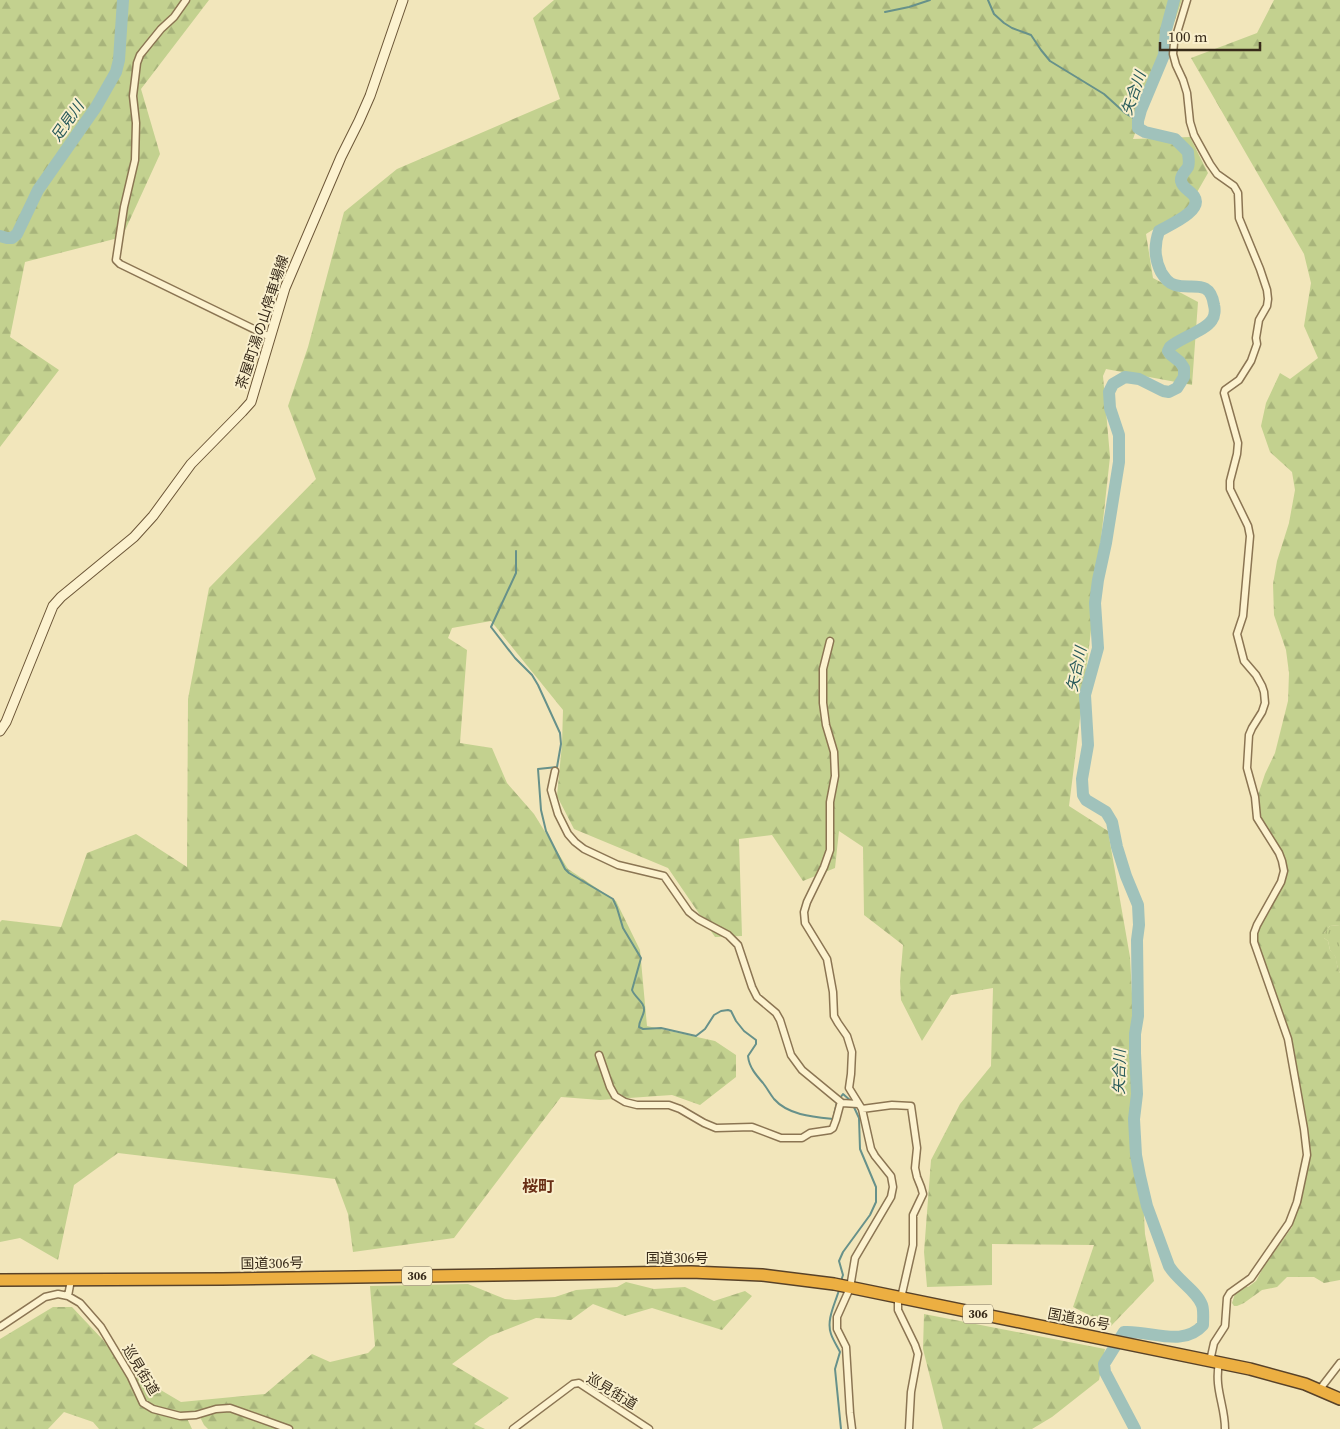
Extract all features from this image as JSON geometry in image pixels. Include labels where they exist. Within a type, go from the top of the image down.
[{"type":"highway","name":"国道306号","points":[[0,1280],[691,1272],[762,1275],[834,1284],[1215,1362],[1286,1378],[1340,1399]]},
{"type":"main road","name":"茶屋町湯の山停車場線","points":[[0,731],[6,722],[53,606],[61,597],[134,537],[153,516],[191,464],[247,407],[253,396],[285,288],[304,240],[370,96],[403,0]]},
{"type":"street","points":[[186,0],[174,17],[160,29],[147,45],[137,63],[133,96],[136,123],[135,160],[124,207],[116,260],[120,264],[270,338]]},
{"type":"street","points":[[1187,0],[1174,43],[1173,54],[1187,93],[1190,122],[1194,135],[1210,164],[1217,174],[1234,186],[1238,193],[1239,218],[1267,290],[1267,306],[1259,320],[1257,344],[1251,361],[1239,380],[1225,390],[1224,393],[1238,443],[1230,489],[1248,526],[1250,536],[1243,616],[1238,630],[1238,639],[1244,661],[1260,682],[1265,699],[1262,712],[1249,735],[1247,768],[1255,797],[1257,818],[1279,853],[1284,871],[1277,889],[1256,925],[1254,942],[1288,1039],[1307,1150],[1297,1202],[1289,1223],[1251,1278],[1230,1293],[1227,1298],[1225,1326],[1214,1343],[1225,1429]]},
{"type":"street","points":[[830,641],[824,669],[823,703],[826,725],[834,752],[835,776],[830,802],[830,850],[807,902],[804,912],[805,923],[827,959],[833,992],[834,1016],[847,1036],[852,1052],[849,1088],[859,1106],[871,1149],[891,1176],[893,1187],[891,1197],[855,1258],[848,1287],[837,1317],[837,1329],[846,1347],[852,1429]]},
{"type":"street","points":[[555,771],[551,790],[558,814],[568,834],[575,842],[584,849],[618,865],[664,876],[689,912],[698,919],[728,934],[738,945],[757,997],[776,1013],[792,1054],[802,1070],[842,1102],[859,1106],[911,1106],[917,1148],[915,1168],[923,1194],[913,1215],[913,1245],[899,1298],[898,1310],[918,1354],[912,1392],[910,1429]]},
{"type":"street","points":[[599,1055],[615,1096],[637,1105],[669,1105],[680,1109],[704,1124],[716,1128],[752,1127],[781,1138],[802,1138],[810,1133],[830,1130],[834,1125],[842,1102]]},
{"type":"street","points":[[0,1327],[45,1297],[58,1294],[68,1296],[71,1280]]},
{"type":"street","name":"巡見街道","points":[[68,1296],[80,1303],[101,1327],[131,1377],[143,1402],[153,1409],[180,1416],[230,1408],[289,1429]]},
{"type":"street","points":[[1320,1390],[1340,1363]]},
{"type":"street","name":"巡見街道","points":[[513,1429],[573,1384],[579,1383],[649,1429]]},
{"type":"green space","points":[[0,0],[209,0],[141,89],[160,154],[122,237],[25,262],[10,337],[59,370],[0,447]]},
{"type":"green space","points":[[554,0],[1182,0],[1133,139],[1190,137],[1208,173],[1188,208],[1146,234],[1153,278],[1198,302],[1192,385],[1106,369],[1103,376],[1110,457],[1069,806],[1108,831],[1130,957],[1145,1234],[1154,1281],[1111,1326],[1073,1307],[1094,1245],[992,1244],[992,1285],[927,1287],[924,1252],[931,1160],[960,1104],[991,1066],[993,988],[951,995],[922,1041],[901,1000],[900,981],[903,945],[864,915],[863,847],[839,831],[835,868],[803,881],[772,835],[739,839],[742,936],[715,937],[668,868],[574,829],[557,796],[563,710],[491,621],[452,628],[448,638],[467,650],[460,743],[492,748],[507,783],[534,814],[568,869],[616,901],[640,950],[647,1026],[715,1041],[736,1055],[736,1077],[700,1105],[672,1095],[600,1100],[561,1097],[454,1238],[353,1252],[348,1214],[335,1179],[118,1153],[74,1185],[58,1260],[20,1238],[0,1242],[0,922],[2,920],[61,927],[87,853],[136,834],[187,867],[188,699],[209,588],[316,479],[288,406],[308,347],[344,212],[397,169],[560,99],[533,18]]},
{"type":"green space","points":[[1274,0],[1340,0],[1340,925],[1330,926],[1324,933],[1324,938],[1328,941],[1330,950],[1335,955],[1340,973],[1340,1280],[1324,1283],[1314,1277],[1287,1277],[1277,1287],[1262,1290],[1244,1303],[1234,1306],[1232,1303],[1235,1294],[1244,1286],[1248,1287],[1256,1281],[1292,1227],[1309,1154],[1308,1134],[1292,1044],[1257,941],[1257,933],[1285,881],[1286,872],[1284,857],[1261,820],[1257,795],[1275,753],[1288,701],[1289,673],[1286,650],[1274,615],[1273,584],[1277,561],[1289,523],[1295,490],[1292,472],[1270,452],[1261,426],[1266,403],[1280,373],[1290,379],[1318,358],[1304,326],[1311,283],[1304,254],[1191,58],[1257,33]]},
{"type":"green space","points":[[1340,925],[1340,973],[1335,956],[1330,950],[1328,941],[1324,938],[1324,933],[1330,926]]},
{"type":"green space","points":[[626,1282],[654,1289],[685,1287],[714,1301],[745,1291],[752,1296],[722,1330],[652,1308],[625,1316],[593,1304],[571,1320],[536,1318],[490,1336],[452,1364],[509,1398],[474,1424],[485,1429],[208,1429],[198,1413],[185,1414],[192,1429],[99,1429],[93,1422],[64,1412],[48,1429],[0,1429],[0,1339],[53,1307],[72,1307],[137,1376],[181,1402],[265,1394],[312,1354],[330,1362],[368,1353],[375,1346],[370,1286],[468,1284],[505,1299],[515,1300],[555,1297],[576,1290],[617,1287]]},
{"type":"green space","points":[[924,1314],[1105,1349],[1099,1380],[1052,1417],[1032,1429],[943,1429],[923,1349]]},
{"type":"waterway","name":"足見川","points":[[0,236],[12,238],[17,234],[38,190],[96,107],[116,72],[119,60],[123,0]]},
{"type":"waterway","points":[[885,12],[930,0]]},
{"type":"waterway","points":[[988,0],[994,14],[1012,28],[1031,35],[1050,61],[1104,94],[1125,113],[1138,121]]},
{"type":"waterway","name":"矢合川","points":[[1135,1429],[1105,1372],[1104,1364],[1124,1332],[1176,1337],[1186,1336],[1195,1332],[1203,1325],[1203,1310],[1196,1295],[1169,1266],[1147,1206],[1140,1176],[1136,1155],[1134,1119],[1137,1094],[1135,1034],[1138,1016],[1138,905],[1126,876],[1112,822],[1106,812],[1086,800],[1083,795],[1082,779],[1088,745],[1085,695],[1098,648],[1095,603],[1119,462],[1119,435],[1110,408],[1109,392],[1113,384],[1125,377],[1139,379],[1163,391],[1169,392],[1177,388],[1184,377],[1184,368],[1168,351],[1174,344],[1209,324],[1214,312],[1212,297],[1209,291],[1204,288],[1170,283],[1161,272],[1156,257],[1156,241],[1159,231],[1184,217],[1190,212],[1196,202],[1194,196],[1183,186],[1181,181],[1182,175],[1189,165],[1188,152],[1175,139],[1145,132],[1138,128],[1141,110],[1164,55],[1166,30],[1174,0]]},
{"type":"waterway","points":[[516,551],[516,573],[491,627],[515,658],[532,675],[560,733],[561,744],[557,767],[538,769],[541,810],[546,831],[565,869],[613,899],[623,928],[641,958],[632,990],[644,1008],[639,1027],[643,1029],[661,1028],[696,1036],[705,1029],[714,1015],[721,1011],[731,1011],[744,1031],[756,1040],[756,1044],[748,1056],[755,1074],[773,1097],[786,1109],[801,1114],[833,1119],[837,1102],[843,1094],[851,1101]]},
{"type":"waterway","points":[[841,1281],[843,1275],[839,1261],[843,1252],[870,1215],[876,1202],[876,1187],[860,1149],[859,1118],[853,1105]]},
{"type":"waterway","points":[[839,1290],[832,1312],[830,1329],[840,1352],[835,1369],[841,1429]]},
{"type":"district","name":"桜町","points":[[538,1186]]}]
